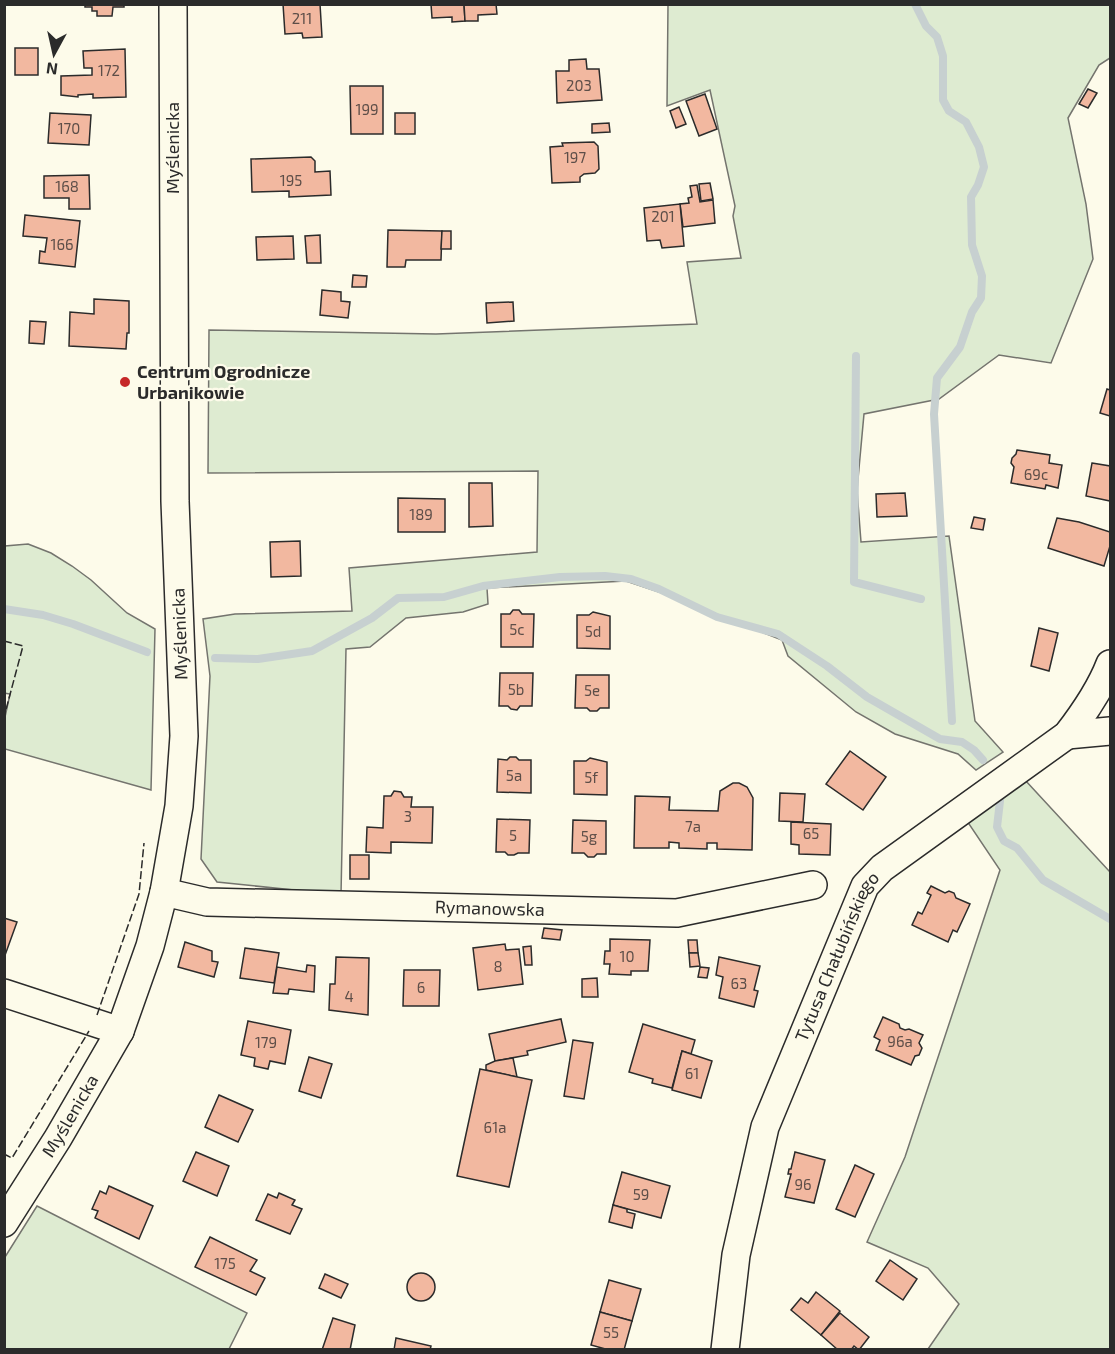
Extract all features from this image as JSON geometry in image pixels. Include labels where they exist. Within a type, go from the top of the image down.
[{"type":"street","name":"Myślenicka","points":[[4,1223],[58,1138],[120,1031],[150,946],[165,892],[180,806],[184,736],[175,501],[173,4]]},
{"type":"street","name":"Tytusa Chałubińskiego","points":[[725,1350],[736,1255],[765,1127],[865,886],[882,868],[1067,735],[1082,715],[1110,664]]},
{"type":"street","points":[[1067,735],[1110,731]]},
{"type":"street","name":"Rymanowska","points":[[165,892],[207,902],[677,913],[813,885]]},
{"type":"street","points":[[4,993],[120,1031]]},
{"type":"green space","points":[[668,5],[1110,5],[1110,58],[1099,65],[1068,118],[1086,204],[1093,259],[1051,363],[999,355],[939,399],[864,414],[857,490],[861,542],[949,536],[975,721],[1003,752],[976,770],[958,754],[895,734],[856,712],[788,656],[782,640],[671,596],[626,581],[487,588],[488,604],[463,612],[406,618],[370,647],[346,649],[341,895],[217,882],[201,859],[210,676],[203,619],[235,614],[352,611],[349,568],[537,552],[538,471],[208,473],[209,330],[436,334],[697,324],[687,262],[741,258],[733,216],[735,206],[710,90],[667,106]]},
{"type":"green space","points":[[28,544],[51,553],[72,566],[127,613],[155,629],[151,790],[5,749],[5,717],[10,694],[4,693],[5,546]]},
{"type":"green space","points":[[1025,780],[1110,872],[1110,1349],[928,1349],[959,1304],[928,1268],[867,1242],[905,1157],[1000,870],[967,821]]},
{"type":"green space","points":[[37,1206],[247,1313],[229,1349],[5,1349],[5,1257]]},
{"type":"building","points":[[85,4],[124,4],[124,7],[113,7],[112,16],[97,16],[97,11],[92,11],[92,7],[85,7]]},
{"type":"building","points":[[283,4],[320,4],[322,37],[303,38],[302,33],[285,34]]},
{"type":"building","points":[[431,4],[464,4],[465,21],[452,22],[452,17],[432,18]]},
{"type":"building","points":[[464,4],[496,4],[497,14],[478,15],[478,21],[465,21]]},
{"type":"building","points":[[15,48],[38,48],[38,75],[15,75]]},
{"type":"building","points":[[125,49],[126,97],[93,98],[93,94],[78,95],[78,97],[61,95],[61,76],[92,75],[92,68],[84,68],[83,51]]},
{"type":"building","points":[[586,59],[587,69],[599,69],[602,100],[557,103],[556,71],[569,71],[569,60]]},
{"type":"building","points":[[350,86],[383,86],[383,134],[351,134]]},
{"type":"building","points":[[1088,89],[1097,93],[1088,108],[1079,104]]},
{"type":"building","points":[[705,94],[717,129],[699,136],[686,101]]},
{"type":"building","points":[[679,107],[686,124],[676,128],[670,111]]},
{"type":"building","points":[[50,113],[91,115],[89,145],[48,143]]},
{"type":"building","points":[[395,113],[415,113],[415,134],[395,134]]},
{"type":"building","points":[[609,123],[610,132],[592,133],[592,124]]},
{"type":"building","points":[[594,142],[598,146],[599,169],[595,173],[584,174],[580,177],[580,182],[552,183],[550,147],[563,146],[562,143]]},
{"type":"building","points":[[311,157],[315,161],[315,172],[330,171],[331,195],[289,197],[289,191],[252,192],[251,159]]},
{"type":"building","points":[[89,175],[90,209],[69,209],[69,198],[44,198],[44,176]]},
{"type":"building","points":[[710,183],[713,199],[701,201],[699,184]]},
{"type":"building","points":[[697,185],[700,202],[713,200],[715,223],[683,227],[680,204],[689,203],[688,198],[692,197],[690,186]]},
{"type":"building","points":[[680,204],[684,246],[662,248],[660,240],[647,241],[644,208]]},
{"type":"building","points":[[25,215],[80,221],[75,267],[39,263],[40,251],[45,252],[47,238],[23,236]]},
{"type":"building","points":[[388,230],[442,231],[441,260],[406,260],[405,267],[387,267]]},
{"type":"building","points":[[442,231],[451,231],[451,249],[441,249]]},
{"type":"building","points":[[320,235],[321,263],[307,263],[305,236]]},
{"type":"building","points":[[293,236],[294,259],[257,260],[256,237]]},
{"type":"building","points":[[353,275],[367,276],[366,287],[352,287]]},
{"type":"building","points":[[322,290],[341,292],[341,301],[350,302],[348,318],[320,315]]},
{"type":"building","points":[[94,299],[129,301],[129,333],[127,333],[126,349],[69,346],[70,312],[94,314]]},
{"type":"building","points":[[513,302],[514,321],[487,323],[486,303]]},
{"type":"building","points":[[30,321],[46,322],[44,344],[29,343]]},
{"type":"building","points":[[1107,389],[1110,390],[1110,416],[1100,413]]},
{"type":"building","points":[[1017,450],[1050,455],[1049,463],[1062,465],[1058,488],[1046,485],[1045,489],[1011,483],[1014,467],[1011,463]]},
{"type":"building","points":[[1092,463],[1110,466],[1110,501],[1086,496]]},
{"type":"building","points":[[469,483],[492,483],[493,526],[469,527]]},
{"type":"building","points":[[905,493],[907,516],[877,517],[876,494]]},
{"type":"building","points":[[398,498],[445,499],[445,532],[398,532]]},
{"type":"building","points":[[974,517],[985,519],[983,530],[971,528]]},
{"type":"building","points":[[1057,518],[1110,532],[1110,546],[1104,566],[1048,548]]},
{"type":"building","points":[[300,541],[301,576],[271,577],[270,542]]},
{"type":"building","points":[[513,610],[519,610],[522,614],[534,614],[533,647],[501,647],[501,614],[510,614]]},
{"type":"building","points":[[593,612],[610,616],[610,649],[577,648],[577,615],[589,615]]},
{"type":"building","points":[[1039,628],[1058,633],[1049,671],[1031,666]]},
{"type":"building","points":[[500,673],[533,673],[532,706],[520,706],[517,710],[508,706],[499,706]]},
{"type":"building","points":[[576,675],[609,675],[609,708],[590,711],[587,708],[575,708]]},
{"type":"building","points":[[850,751],[886,777],[863,810],[826,784]]},
{"type":"building","points":[[510,757],[531,760],[531,793],[497,792],[498,759],[507,760]]},
{"type":"building","points":[[590,758],[607,762],[607,795],[574,794],[574,761],[586,761]]},
{"type":"building","points":[[733,783],[747,787],[753,798],[752,850],[717,849],[717,843],[707,843],[707,849],[679,848],[679,843],[669,842],[669,848],[634,848],[635,796],[670,797],[669,810],[718,811],[720,791]]},
{"type":"building","points":[[394,791],[401,792],[404,797],[412,797],[411,807],[433,807],[432,843],[391,842],[391,853],[366,852],[367,827],[383,828],[384,796],[391,796]]},
{"type":"building","points":[[780,793],[805,794],[803,822],[779,821]]},
{"type":"building","points":[[497,819],[530,820],[529,853],[508,855],[505,852],[496,852]]},
{"type":"building","points":[[573,820],[606,821],[606,854],[588,857],[584,853],[572,853]]},
{"type":"building","points":[[791,822],[831,824],[830,855],[799,854],[799,845],[791,844]]},
{"type":"building","points":[[350,855],[369,855],[369,879],[350,879]]},
{"type":"building","points":[[931,886],[945,893],[949,891],[954,893],[956,898],[970,904],[957,932],[953,930],[948,942],[912,925],[918,912],[922,914],[931,895],[927,893]]},
{"type":"building","points":[[4,918],[17,922],[4,958]]},
{"type":"building","points":[[544,928],[562,930],[560,940],[542,938]]},
{"type":"building","points":[[610,939],[650,940],[648,971],[631,971],[631,975],[609,974],[610,964],[604,964],[605,951],[610,951]]},
{"type":"building","points":[[688,940],[697,940],[698,953],[689,953]]},
{"type":"building","points":[[185,942],[212,951],[212,961],[218,962],[214,977],[178,967]]},
{"type":"building","points":[[505,944],[506,950],[519,949],[523,984],[478,990],[473,948]]},
{"type":"building","points":[[531,946],[532,965],[525,965],[523,947]]},
{"type":"building","points":[[245,948],[279,953],[274,983],[240,978]]},
{"type":"building","points":[[689,953],[698,953],[700,966],[690,967]]},
{"type":"building","points":[[336,957],[369,958],[368,1015],[329,1010],[330,984],[335,984]]},
{"type":"building","points":[[719,957],[760,966],[754,990],[758,991],[754,1007],[719,998],[723,977],[716,975]]},
{"type":"building","points":[[307,965],[315,966],[314,992],[289,989],[288,994],[273,993],[277,967],[306,972]]},
{"type":"building","points":[[700,967],[709,968],[707,978],[698,977]]},
{"type":"building","points":[[404,970],[440,970],[439,1006],[403,1006]]},
{"type":"building","points":[[597,978],[598,997],[582,997],[582,979]]},
{"type":"building","points":[[883,1017],[899,1024],[900,1028],[923,1035],[919,1043],[922,1048],[911,1065],[876,1050],[880,1040],[874,1037]]},
{"type":"building","points":[[561,1019],[566,1042],[527,1051],[528,1055],[495,1061],[489,1034]]},
{"type":"building","points":[[248,1021],[291,1030],[285,1064],[270,1061],[268,1069],[254,1066],[255,1058],[241,1055]]},
{"type":"building","points":[[643,1024],[695,1040],[691,1054],[682,1051],[672,1088],[652,1083],[653,1079],[629,1072]]},
{"type":"building","points":[[573,1040],[593,1043],[584,1099],[564,1096]]},
{"type":"building","points":[[682,1051],[712,1061],[701,1098],[672,1090]]},
{"type":"building","points":[[309,1057],[332,1064],[321,1098],[299,1091]]},
{"type":"building","points":[[513,1058],[517,1077],[486,1070],[486,1065],[495,1061]]},
{"type":"building","points":[[480,1069],[532,1080],[509,1187],[457,1176]]},
{"type":"building","points":[[219,1095],[253,1110],[238,1142],[205,1127]]},
{"type":"building","points":[[196,1152],[229,1166],[217,1196],[183,1181]]},
{"type":"building","points":[[795,1152],[825,1160],[814,1203],[785,1197],[791,1174],[788,1174],[789,1169],[791,1169]]},
{"type":"building","points":[[855,1165],[874,1174],[855,1217],[836,1209]]},
{"type":"building","points":[[622,1172],[670,1186],[661,1218],[613,1205]]},
{"type":"building","points":[[109,1186],[153,1206],[139,1239],[95,1218],[98,1211],[92,1209],[100,1191],[106,1194]]},
{"type":"building","points":[[279,1193],[295,1200],[292,1205],[302,1209],[290,1234],[256,1220],[268,1194],[277,1198]]},
{"type":"building","points":[[613,1205],[635,1214],[632,1228],[609,1222]]},
{"type":"building","points":[[210,1237],[257,1260],[250,1271],[265,1278],[256,1295],[195,1267]]},
{"type":"building","points":[[890,1260],[917,1279],[903,1300],[876,1281]]},
{"type":"building","points":[[421,1273],[431,1277],[435,1287],[431,1297],[421,1301],[411,1297],[407,1287],[411,1277]]},
{"type":"building","points":[[325,1274],[348,1284],[341,1298],[319,1288]]},
{"type":"building","points":[[609,1280],[641,1289],[632,1321],[600,1312]]},
{"type":"building","points":[[816,1292],[840,1311],[821,1335],[791,1310],[801,1298],[808,1303]]},
{"type":"building","points":[[600,1312],[632,1321],[624,1350],[609,1350],[591,1345]]},
{"type":"building","points":[[840,1313],[869,1337],[859,1350],[854,1346],[851,1350],[838,1350],[821,1335]]},
{"type":"building","points":[[333,1318],[355,1325],[350,1350],[322,1350]]},
{"type":"building","points":[[396,1338],[431,1346],[430,1350],[394,1350]]},
{"type":"waterway","points":[[915,4],[926,26],[937,37],[943,56],[943,100],[949,111],[966,122],[979,147],[984,167],[971,197],[972,245],[982,276],[981,298],[972,312],[960,347],[937,378],[934,414],[952,721]]},
{"type":"waterway","points":[[856,356],[854,582],[921,599]]},
{"type":"waterway","points":[[215,658],[258,659],[312,651],[372,618],[398,598],[444,597],[483,586],[560,577],[605,576],[631,579],[659,589],[717,617],[778,634],[827,666],[867,697],[940,739],[962,742],[983,760]]},
{"type":"waterway","points":[[4,609],[43,615],[73,624],[147,652]]},
{"type":"waterway","points":[[1000,801],[997,827],[1004,841],[1017,848],[1043,880],[1110,919]]},
{"type":"fence","points":[[4,641],[23,646],[4,717]]},
{"type":"fence","points":[[97,1015],[139,894],[144,843]]},
{"type":"fence","points":[[4,1157],[6,1155],[12,1158],[89,1031]]},
{"type":"place","name":"Centrum Ogrodnicze Urbanikowie","points":[[125,382]]}]
